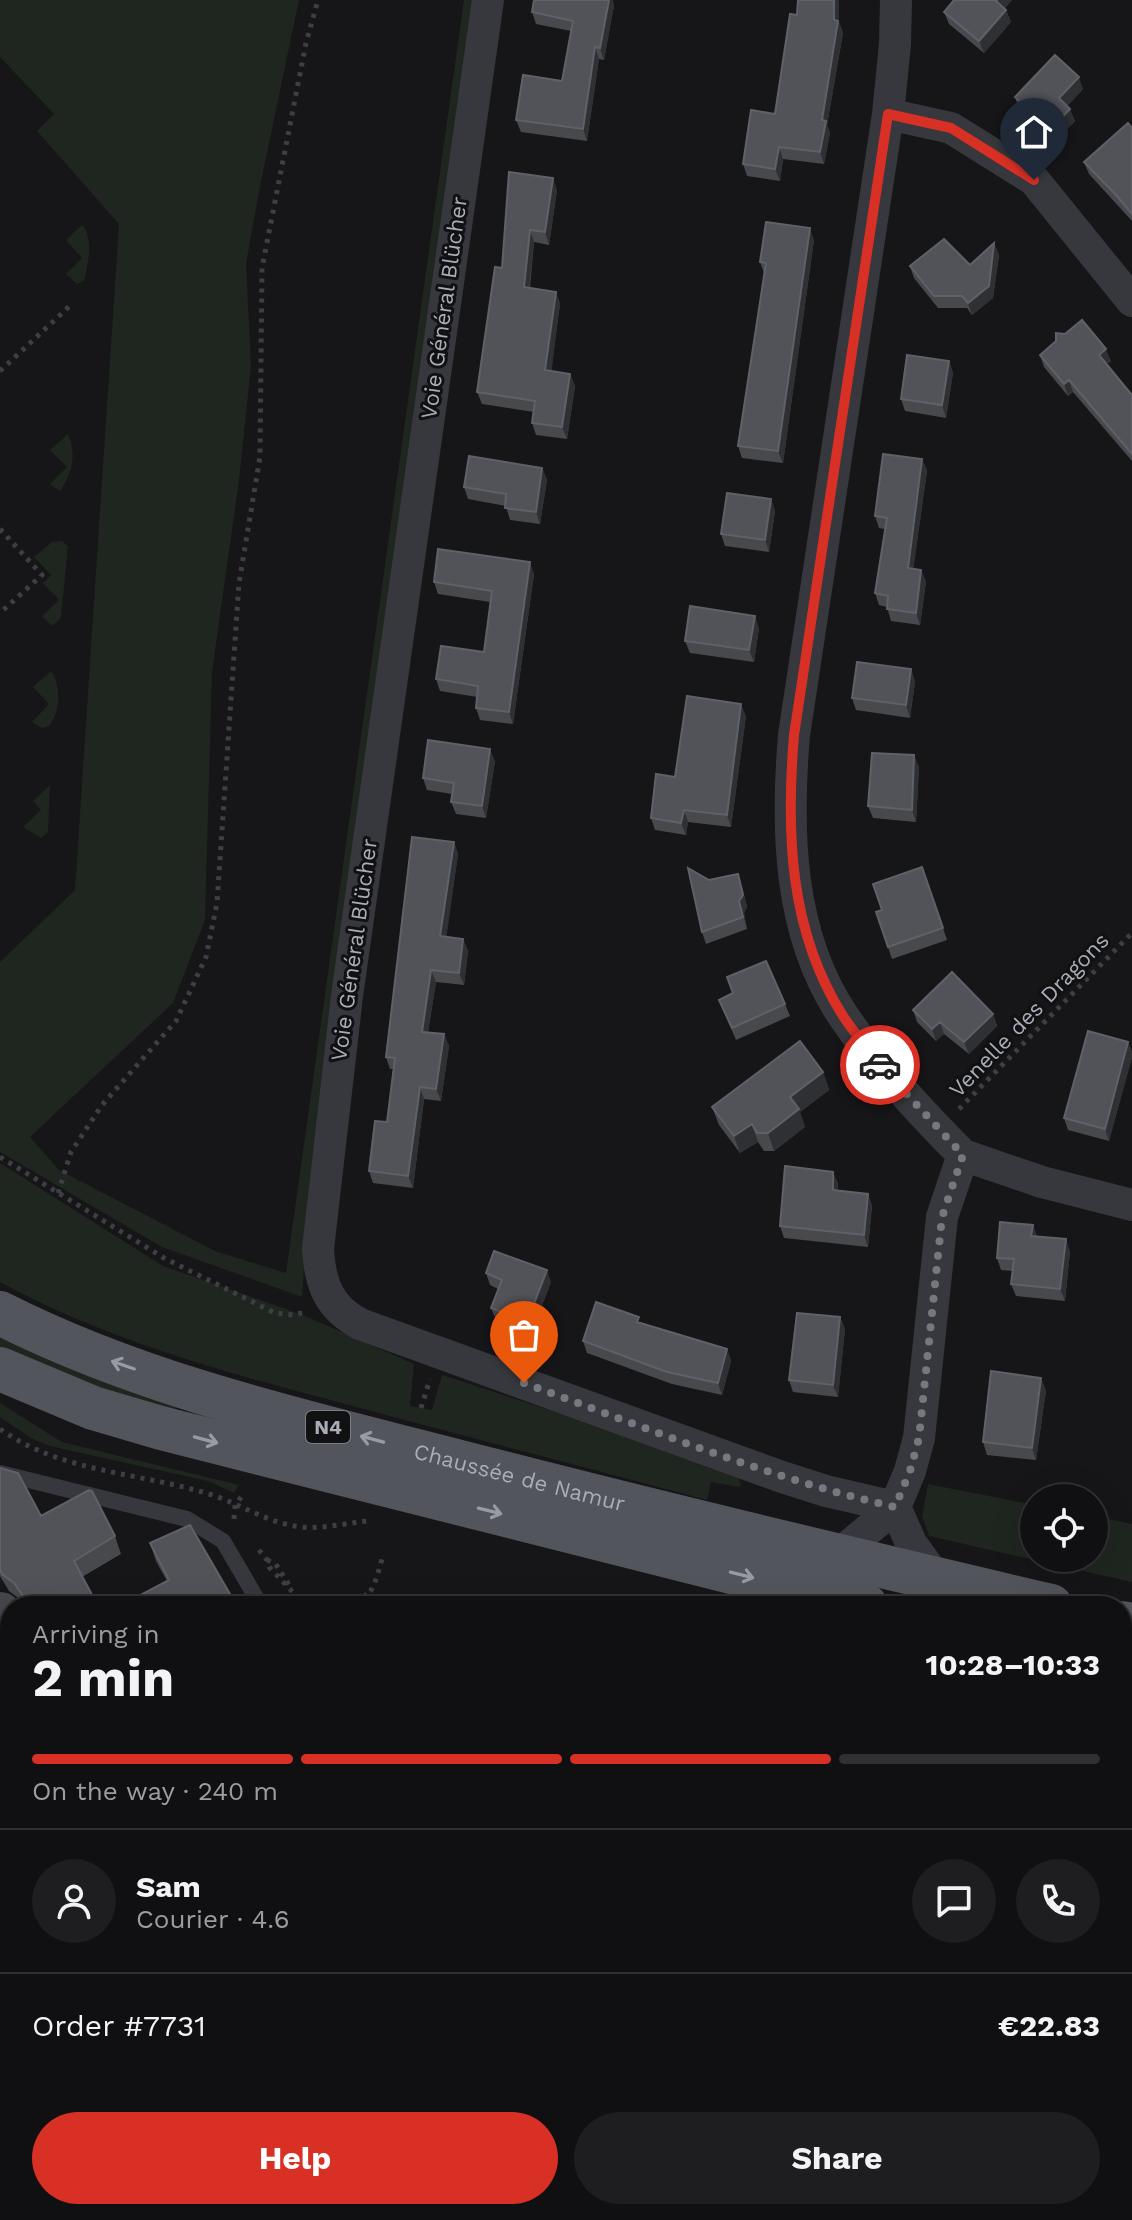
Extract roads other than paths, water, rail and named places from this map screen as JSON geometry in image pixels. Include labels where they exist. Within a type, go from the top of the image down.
[{"type":"main road","name":"Chaussée de Namur","points":[[0,1313],[81,1351],[203,1392],[472,1465],[1009,1596]]},
{"type":"main road","name":"Chaussée de Namur","points":[[0,1369],[93,1408],[161,1428],[824,1596]]},
{"type":"street","name":"Voie Général Blücher","points":[[488,0],[344,1025],[318,1249],[320,1275],[324,1288],[340,1312],[360,1324],[826,1491],[895,1507]]},
{"type":"street","points":[[896,0],[888,114],[794,735],[789,798],[792,858],[802,921],[819,968],[843,1015],[893,1081],[963,1155],[1042,1182],[1132,1205]]},
{"type":"street","points":[[888,114],[951,128],[1034,180],[1132,301]]},
{"type":"street","points":[[837,1556],[895,1507],[910,1471],[919,1438],[942,1217],[963,1155]]},
{"type":"street","points":[[895,1507],[911,1543],[937,1579]]},
{"type":"lane","points":[[0,1473],[187,1519],[223,1541],[255,1596]]}]
